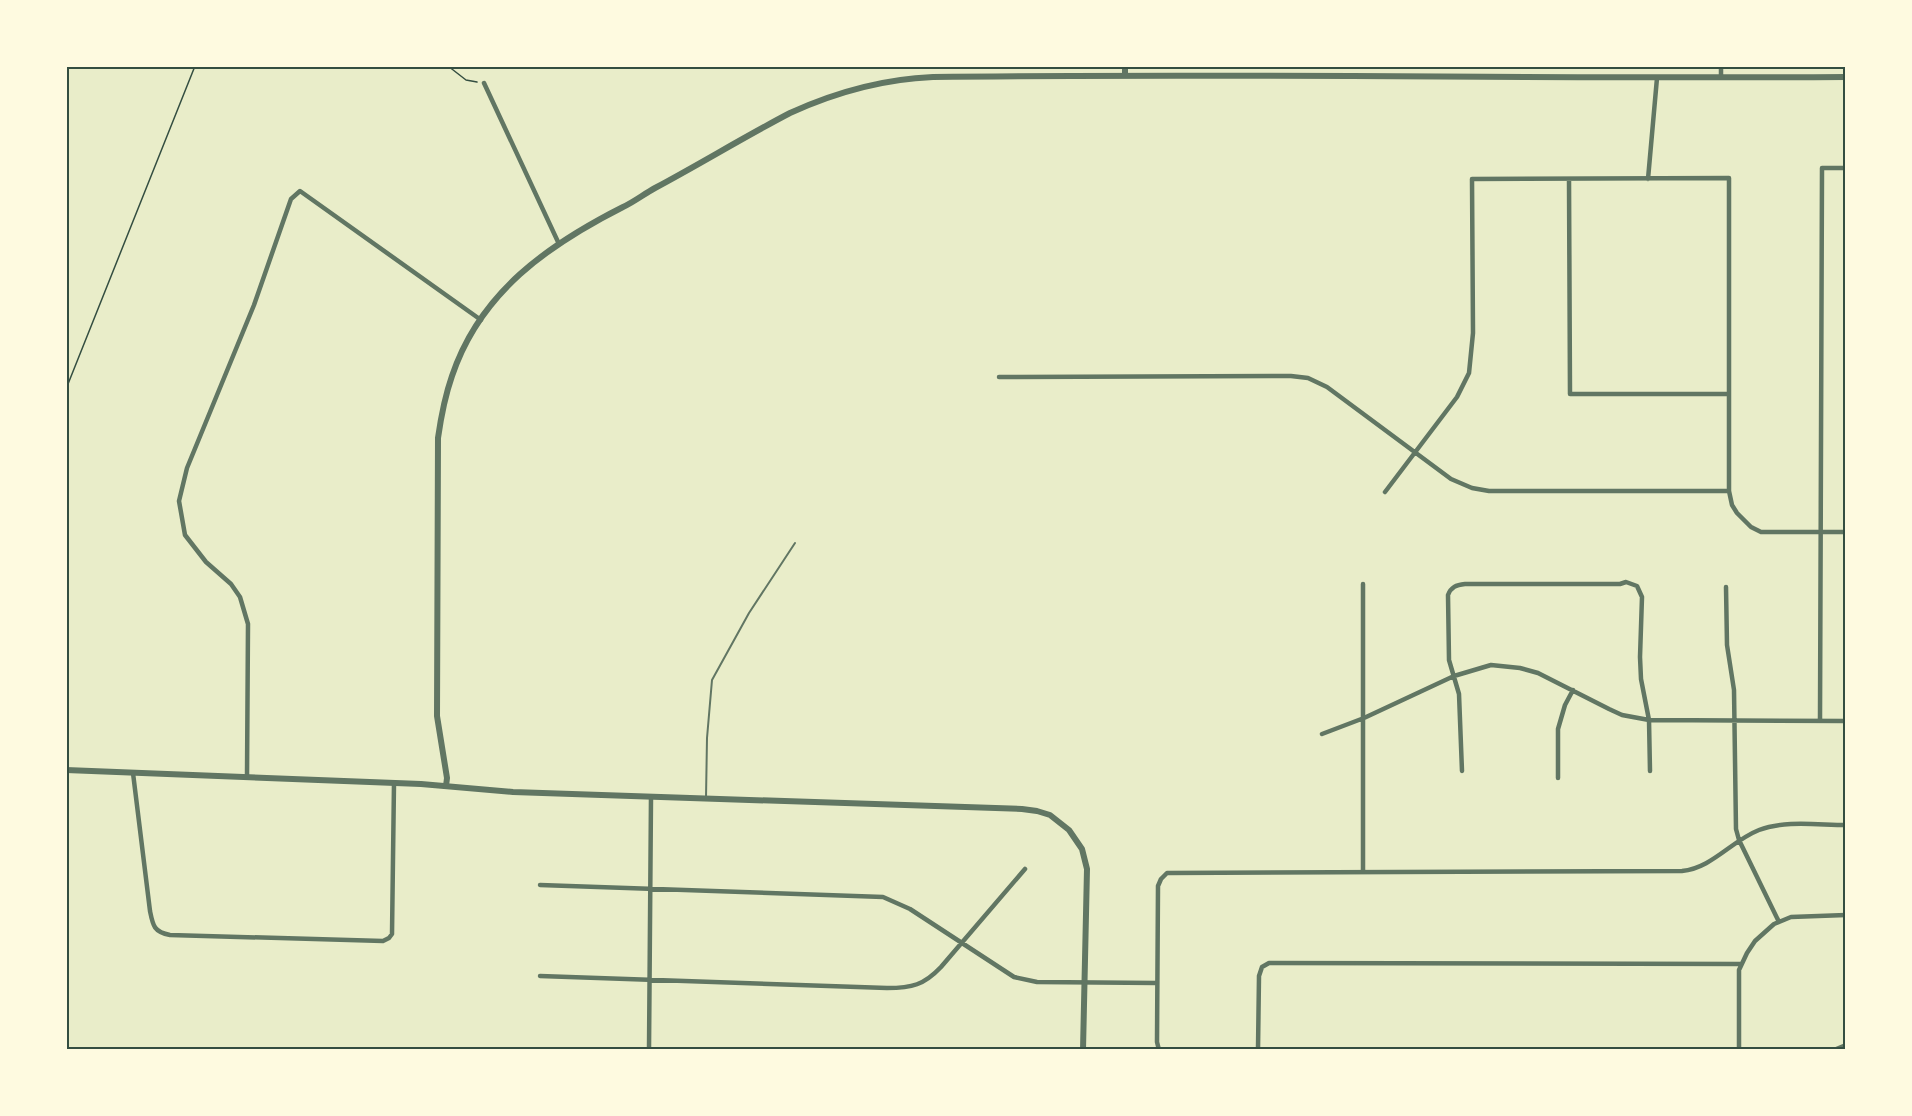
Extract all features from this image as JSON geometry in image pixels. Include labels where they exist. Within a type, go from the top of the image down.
[{"type":"street","points":[[1125,66],[1125,76]]},
{"type":"street","points":[[1720,66],[1721,77]]},
{"type":"street","points":[[446,786],[447,778],[437,716],[438,438],[444,404],[463,351],[494,301],[529,265],[559,244],[790,113],[824,98],[861,86],[933,77],[1390,75],[1657,78],[1846,77]]},
{"type":"street","points":[[1648,179],[1657,78]]},
{"type":"street","points":[[484,83],[559,244]]},
{"type":"street","points":[[1820,721],[1821,168],[1846,168]]},
{"type":"street","points":[[1385,492],[1457,397],[1469,373],[1473,333],[1472,179],[1729,178],[1729,491],[1732,505],[1751,527],[1761,532],[1846,532]]},
{"type":"street","points":[[1569,179],[1570,394],[1729,394]]},
{"type":"street","points":[[247,777],[248,624],[240,597],[231,584],[206,562],[185,535],[179,501],[187,468],[254,305],[291,199],[300,191],[481,320]]},
{"type":"street","points":[[999,377],[1291,376],[1308,378],[1327,387],[1450,479],[1472,488],[1489,491],[1729,491]]},
{"type":"street","points":[[1462,771],[1459,694],[1449,660],[1448,595],[1450,589],[1458,584],[1626,582],[1637,586],[1642,597],[1641,679],[1649,720],[1650,771]]},
{"type":"street","points":[[1363,584],[1363,872]]},
{"type":"street","points":[[1726,587],[1727,645],[1734,690],[1735,823],[1739,840],[1779,922]]},
{"type":"street","points":[[1322,734],[1364,718],[1454,676],[1491,665],[1520,668],[1538,673],[1622,715],[1649,720],[1846,721]]},
{"type":"street","points":[[1558,778],[1558,729],[1573,690]]},
{"type":"street","points":[[66,770],[394,783],[513,792],[1037,811],[1058,820],[1077,840],[1087,869],[1083,1050]]},
{"type":"street","points":[[132,773],[150,911],[155,928],[160,933],[170,934],[382,941],[389,938],[392,934],[394,783]]},
{"type":"street","points":[[649,1050],[651,797]]},
{"type":"street","points":[[1159,1050],[1157,1042],[1158,886],[1163,875],[1172,872],[1682,872],[1703,865],[1739,840],[1757,831],[1779,826],[1846,825]]},
{"type":"street","points":[[540,976],[904,988],[916,985],[932,976],[1025,869]]},
{"type":"street","points":[[540,885],[883,897],[910,909],[1014,977],[1037,982],[1157,983]]},
{"type":"street","points":[[1739,1050],[1739,970],[1755,941],[1767,929],[1797,916],[1846,915]]},
{"type":"street","points":[[1258,1050],[1259,976],[1262,967],[1269,963],[1741,964]]},
{"type":"street","points":[[1834,1050],[1846,1045]]},
{"type":"lane","points":[[706,798],[712,680],[749,613],[795,543]]},
{"type":"path","points":[[66,389],[195,66]]},
{"type":"path","points":[[448,66],[466,80],[484,83]]}]
